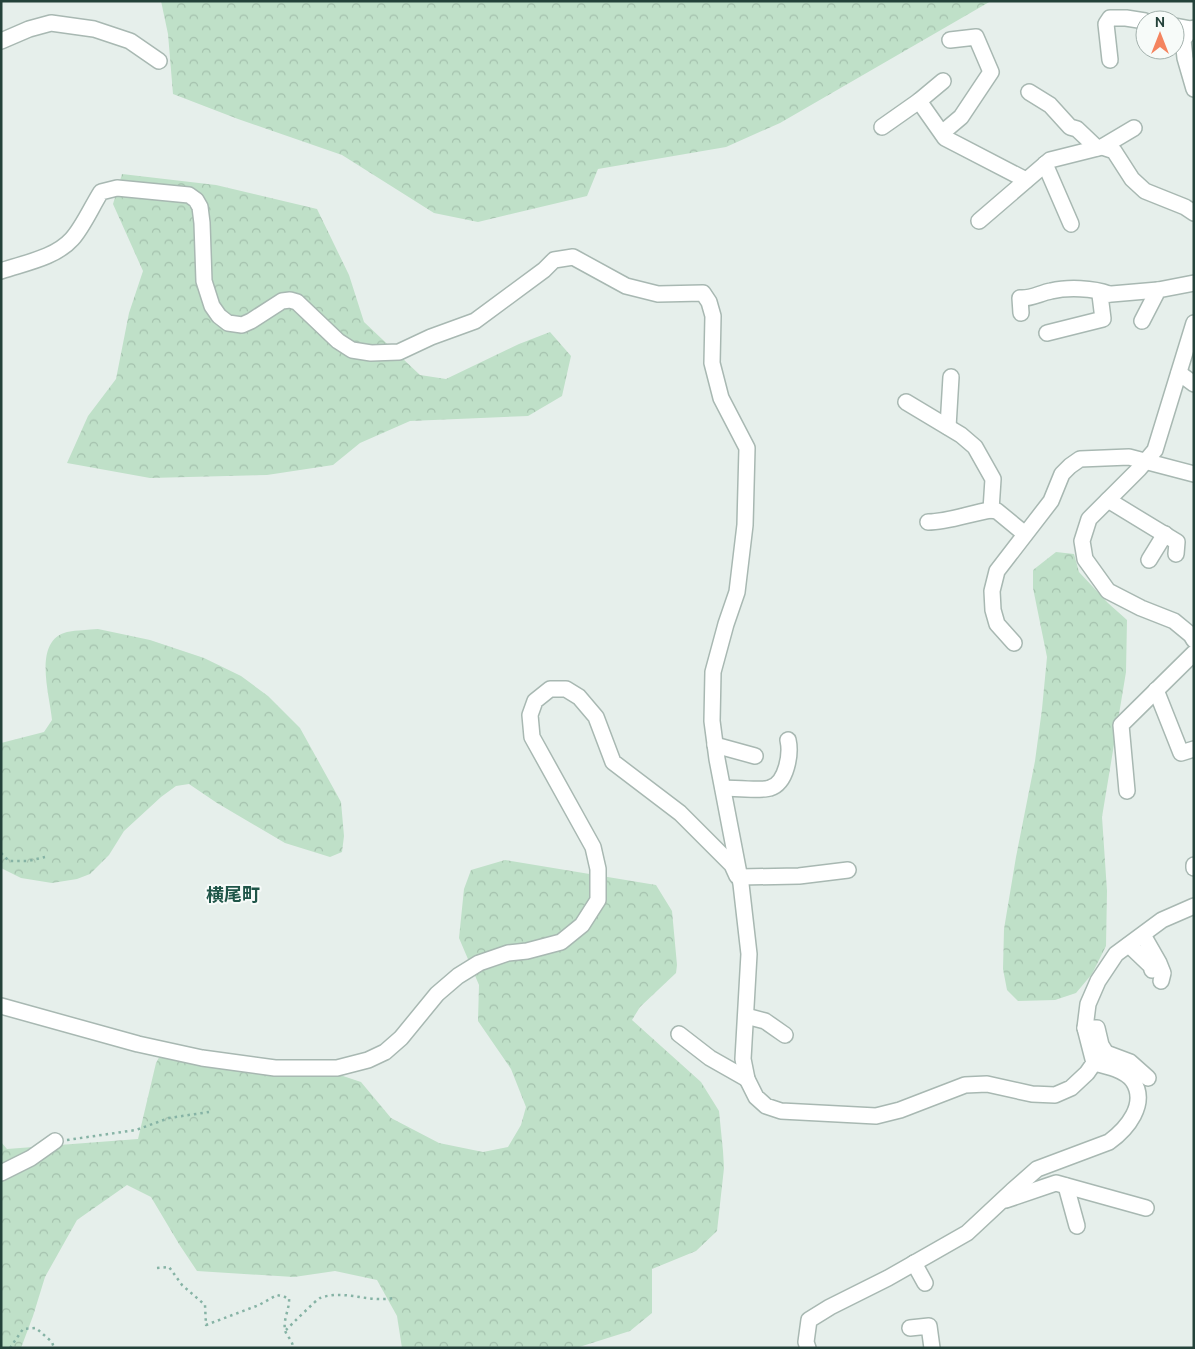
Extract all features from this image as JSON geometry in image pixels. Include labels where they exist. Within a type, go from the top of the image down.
[{"type":"street","points":[[1110,60],[1106,24],[1110,18],[1135,19]]},
{"type":"street","points":[[1,41],[29,29],[51,23],[94,29],[130,41],[159,61]]},
{"type":"street","points":[[1192,28],[1183,40],[1185,58],[1194,89]]},
{"type":"street","points":[[942,133],[961,117],[991,72],[976,37],[950,40]]},
{"type":"street","points":[[882,127],[920,101],[943,81]]},
{"type":"street","points":[[1029,92],[1050,105],[1070,127],[1077,130],[1100,148],[1114,151],[1132,178],[1145,192],[1185,207],[1194,213]]},
{"type":"street","points":[[920,101],[946,138],[1026,180]]},
{"type":"street","points":[[979,221],[1050,160],[1100,148],[1134,128]]},
{"type":"street","points":[[1045,164],[1071,224]]},
{"type":"street","points":[[1,271],[44,257],[64,246],[73,238],[101,192],[117,188],[189,195],[196,200],[200,207],[202,223],[204,281],[212,306],[225,321],[242,325],[282,301],[290,300],[297,302],[338,341],[352,350],[371,353],[400,352],[431,337],[475,321],[544,270],[554,260],[573,257],[626,286],[658,294],[703,293],[709,302],[713,316],[712,362],[721,398],[747,448],[745,525],[737,592],[713,672],[712,721],[741,881],[749,954],[743,1059],[747,1079],[756,1097],[766,1106],[781,1110],[876,1116],[900,1110],[966,1085],[987,1084],[1032,1094],[1055,1095],[1071,1088],[1087,1073],[1094,1062],[1084,1028],[1088,1004],[1098,981],[1116,954],[1162,920],[1194,906]]},
{"type":"street","points":[[1047,333],[1103,319],[1100,295],[1158,290],[1194,283]]},
{"type":"street","points":[[1021,313],[1020,298],[1027,298],[1052,290],[1096,289],[1109,294]]},
{"type":"street","points":[[1142,321],[1158,290]]},
{"type":"street","points":[[1194,322],[1155,450],[1089,519],[1082,541],[1085,559],[1108,591],[1141,608],[1174,621],[1191,635],[1194,640]]},
{"type":"street","points":[[1179,373],[1194,384]]},
{"type":"street","points":[[948,427],[951,377]]},
{"type":"street","points":[[906,402],[961,435],[974,447],[993,480],[992,510]]},
{"type":"street","points":[[1014,643],[996,624],[992,591],[998,571],[1051,501],[1062,474],[1070,466],[1080,459],[1129,457],[1194,474]]},
{"type":"street","points":[[1108,500],[1177,542],[1176,554]]},
{"type":"street","points":[[928,522],[940,522],[974,512],[992,510],[1025,534]]},
{"type":"street","points":[[1149,560],[1165,534]]},
{"type":"street","points":[[1127,791],[1121,725],[1194,653]]},
{"type":"street","points":[[1,1006],[138,1044],[202,1058],[275,1068],[337,1068],[368,1060],[385,1052],[400,1038],[437,994],[458,976],[478,963],[508,953],[561,942],[582,925],[598,900],[598,869],[593,847],[532,736],[530,715],[535,701],[550,688],[566,688],[579,697],[596,717],[613,762],[680,813],[732,865],[741,881]]},
{"type":"street","points":[[1156,690],[1181,753],[1194,749]]},
{"type":"street","points":[[723,788],[771,788],[780,781],[786,768],[788,740]]},
{"type":"street","points":[[715,745],[755,756]]},
{"type":"street","points":[[741,881],[848,870]]},
{"type":"street","points":[[1129,945],[1151,966],[1156,976],[1163,973],[1143,935]]},
{"type":"street","points":[[746,1016],[765,1021],[785,1035]]},
{"type":"street","points":[[1084,1028],[1097,1028],[1101,1045],[1106,1054],[1130,1062],[1148,1078]]},
{"type":"street","points":[[679,1034],[710,1058],[747,1079]]},
{"type":"street","points":[[808,1348],[806,1342],[809,1320],[968,1233],[1037,1169],[1109,1142],[1118,1135],[1136,1113],[1138,1093],[1133,1080],[1117,1070],[1094,1062]]},
{"type":"street","points":[[1,1173],[31,1158],[55,1142]]},
{"type":"street","points":[[1000,1202],[1056,1183],[1146,1208]]},
{"type":"street","points":[[1066,1186],[1077,1226]]},
{"type":"street","points":[[914,1263],[925,1284]]},
{"type":"street","points":[[910,1328],[936,1325],[932,1348]]},
{"type":"path","points":[[1,853],[9,862],[28,862],[45,857]]},
{"type":"path","points":[[55,1142],[136,1130],[169,1118],[209,1112]]},
{"type":"path","points":[[157,1268],[169,1267],[182,1285],[205,1305],[206,1325],[259,1305],[277,1295],[289,1298],[290,1307],[285,1331],[293,1344],[293,1348]]},
{"type":"path","points":[[285,1331],[318,1299],[342,1294],[382,1300],[392,1298]]},
{"type":"path","points":[[10,1348],[23,1329],[36,1328],[52,1342],[54,1348]]},
{"type":"green space","points":[[161,1],[991,1],[780,123],[726,147],[598,169],[587,196],[478,222],[434,213],[342,155],[173,94],[168,34]]},
{"type":"green space","points":[[122,174],[216,185],[317,209],[349,275],[364,322],[420,375],[446,379],[519,344],[550,332],[571,356],[562,396],[528,416],[410,421],[360,443],[333,465],[267,475],[150,478],[67,463],[88,416],[116,379],[129,313],[143,271],[113,204]]},
{"type":"green space","points":[[1056,552],[1074,554],[1079,572],[1127,620],[1126,672],[1102,817],[1107,891],[1106,946],[1092,974],[1076,993],[1055,1000],[1018,1001],[1007,990],[1003,969],[1004,929],[1035,761],[1047,657],[1033,588],[1033,570]]},
{"type":"green space","points":[[98,629],[150,640],[204,658],[241,676],[268,696],[300,728],[341,802],[344,836],[342,852],[330,857],[285,843],[217,803],[189,784],[176,786],[161,797],[124,831],[109,855],[90,874],[77,879],[52,883],[21,878],[1,868],[1,743],[44,732],[52,720],[47,684],[46,657],[56,637],[67,632]]},
{"type":"green space","points":[[505,860],[656,885],[672,911],[677,965],[676,973],[640,1007],[632,1020],[701,1082],[719,1111],[724,1168],[717,1231],[696,1251],[652,1269],[652,1313],[630,1331],[576,1348],[402,1348],[397,1316],[377,1280],[335,1271],[294,1277],[197,1271],[151,1197],[127,1185],[77,1220],[45,1277],[21,1348],[1,1348],[1,1142],[7,1149],[138,1139],[156,1063],[163,1050],[334,1073],[361,1082],[391,1118],[439,1143],[483,1152],[508,1147],[521,1125],[526,1107],[511,1069],[478,1021],[479,985],[459,938],[464,889],[471,870]]},
{"type":"district","name":"横尾町","points":[[233,894]]}]
